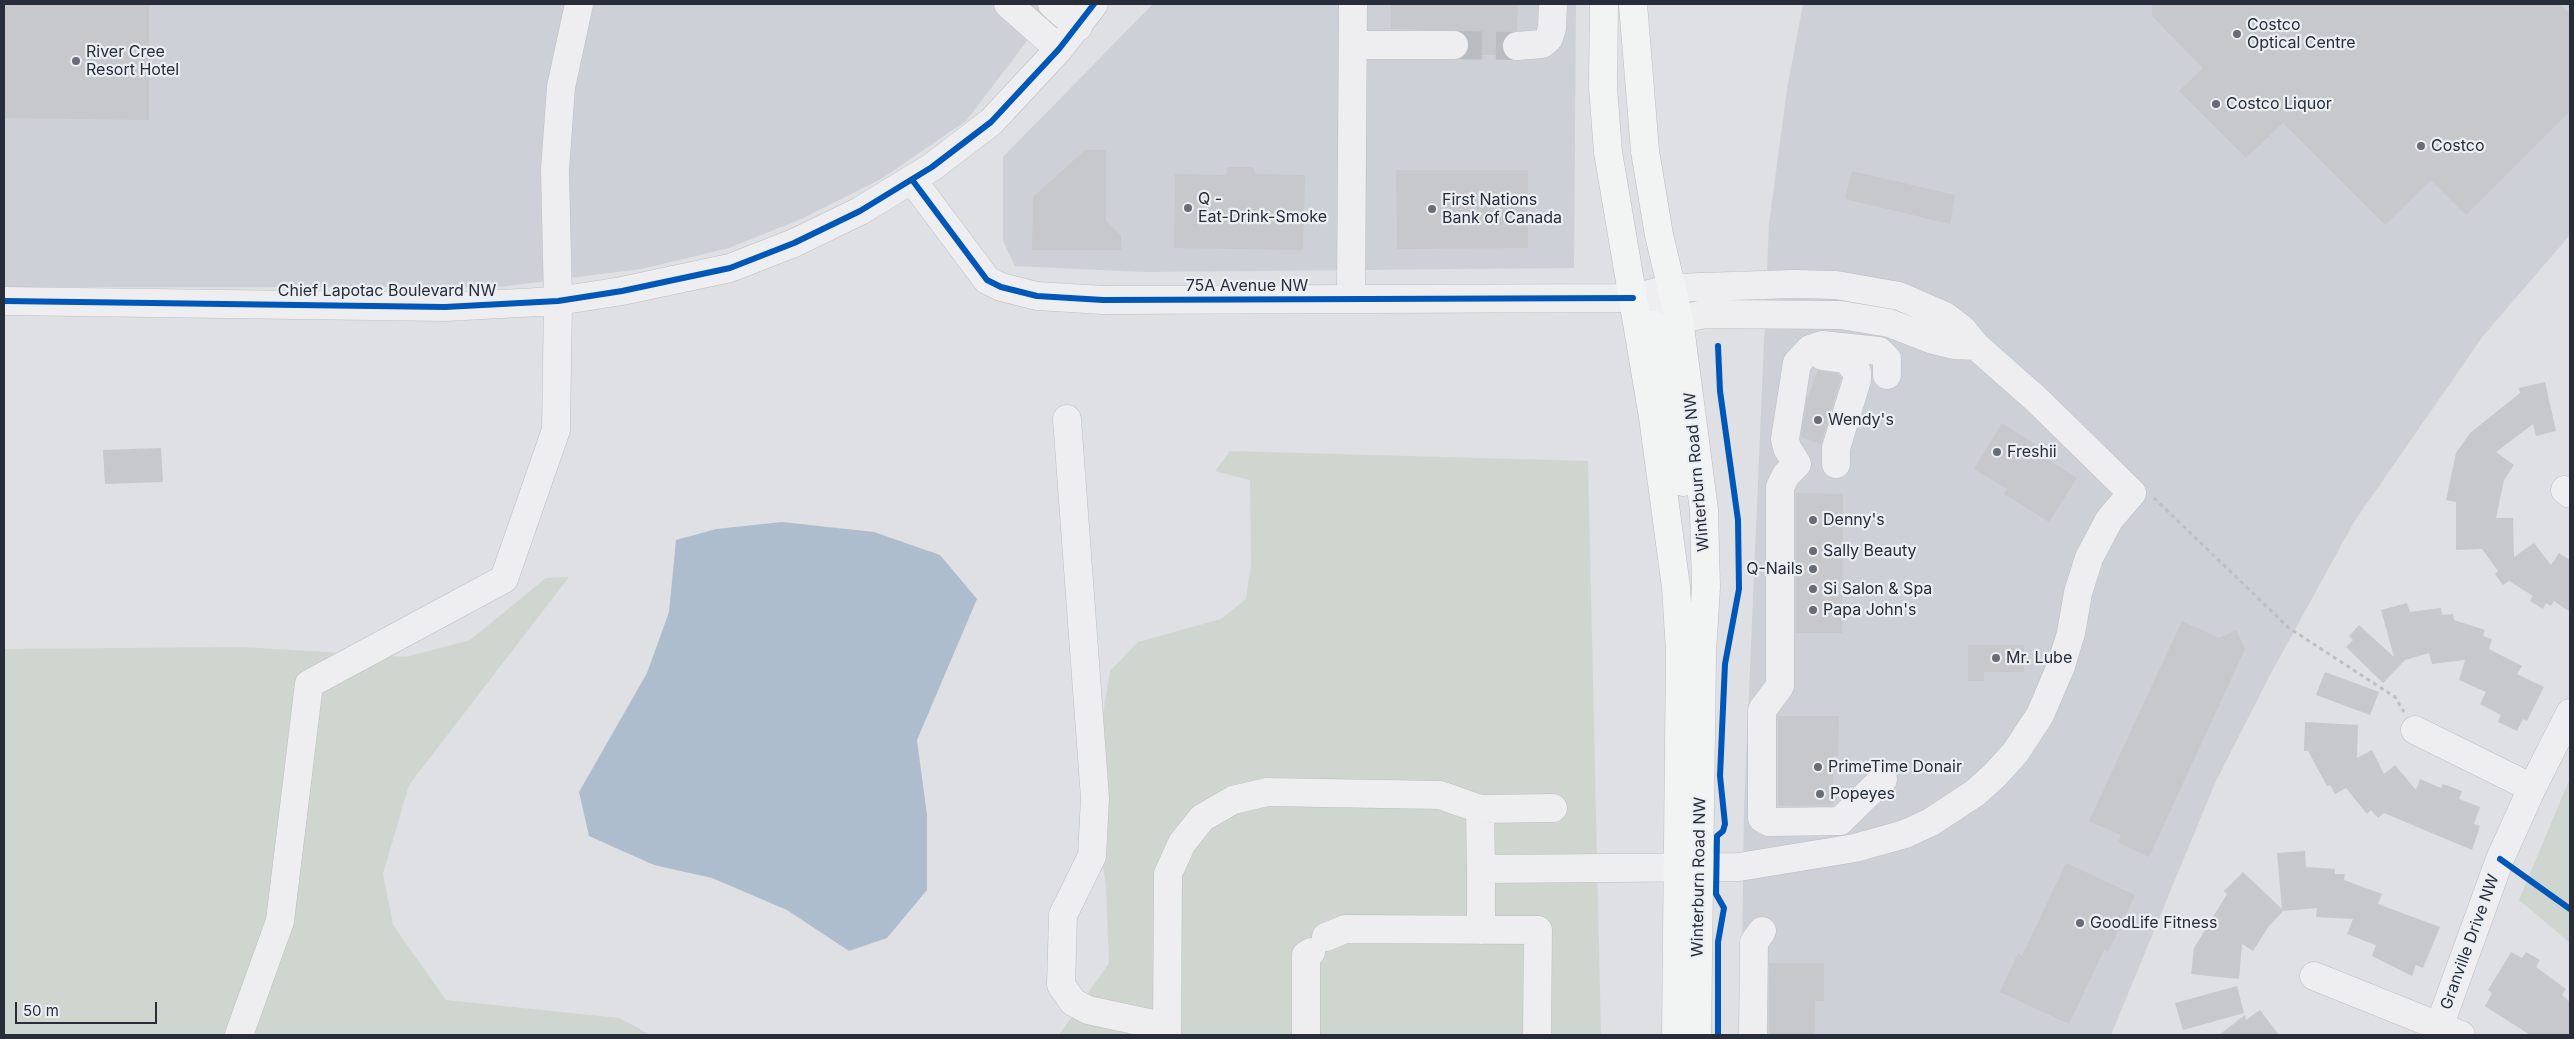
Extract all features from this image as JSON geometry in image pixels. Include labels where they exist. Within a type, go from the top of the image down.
[{"type":"main road","name":"Winterburn Road NW","points":[[1604,4],[1603,87],[1608,152],[1667,512],[1676,587],[1697,1035]]},
{"type":"main road","name":"Winterburn Road NW","points":[[1633,4],[1645,150],[1659,235],[1680,319],[1704,510],[1706,587],[1676,1035]]},
{"type":"main road","points":[[1633,298],[1653,325],[1664,365],[1690,524],[1706,587]]},
{"type":"street","points":[[240,1035],[280,922],[309,684],[504,579],[556,430],[558,301],[555,244],[557,143],[561,87],[579,4]]},
{"type":"street","points":[[1008,4],[1059,49]]},
{"type":"street","points":[[1052,4],[1078,27]]},
{"type":"street","name":"Chief Lapotac Boulevard NW","points":[[4,301],[445,308],[558,301],[622,291],[730,268],[802,239],[860,211],[914,181],[991,122],[1059,49],[1094,4]]},
{"type":"street","points":[[1351,299],[1353,4]]},
{"type":"street","points":[[1517,46],[1542,44],[1549,38],[1552,28],[1553,4]]},
{"type":"street","points":[[1352,45],[1454,45]]},
{"type":"street","name":"75A Avenue NW","points":[[914,181],[987,280],[1001,287],[1037,296],[1102,300],[1633,298]]},
{"type":"street","points":[[1481,869],[1688,868],[1764,864],[1881,842],[1922,826],[1975,793],[1994,776],[2015,753],[2040,715],[2056,682],[2064,658],[2078,593],[2089,558],[2110,520],[2132,493],[2036,399],[1976,346],[1962,329],[1945,316],[1900,296],[1836,285],[1794,284],[1672,288],[1633,298]]},
{"type":"street","points":[[1633,298],[1680,319],[1706,314],[1841,315],[1890,323],[1932,340],[1954,345],[1976,346]]},
{"type":"street","points":[[1883,779],[1840,821],[1769,822],[1762,818],[1762,710],[1780,686],[1780,487],[1786,475],[1797,464],[1787,448],[1785,440],[1797,363],[1810,349],[1822,346],[1879,352],[1887,359],[1887,375]]},
{"type":"street","points":[[1787,423],[1797,410],[1805,384],[1808,364],[1817,357],[1824,356],[1842,358],[1850,363],[1857,372],[1857,380],[1836,448],[1836,464]]},
{"type":"street","points":[[1067,419],[1095,798],[1092,856],[1064,916],[1061,985],[1072,1002],[1088,1010],[1167,1031],[1168,874],[1182,843],[1202,818],[1234,800],[1267,792],[1440,795],[1480,808],[1552,808]]},
{"type":"street","name":"Granville Drive NW","points":[[2446,1032],[2500,860],[2532,788],[2570,714]]},
{"type":"street","points":[[2415,730],[2532,788]]},
{"type":"street","points":[[1480,808],[1481,930]]},
{"type":"street","points":[[1306,1035],[1306,955],[1319,944],[1345,929],[1538,930],[1537,1035]]},
{"type":"street","points":[[1753,1035],[1754,942],[1762,931]]},
{"type":"street","points":[[2314,976],[2446,1032]]},
{"type":"path","points":[[2148,491],[2289,628],[2395,697],[2415,730]]},
{"type":"shaded area","points":[[4,4],[1055,4],[966,121],[881,179],[799,220],[729,248],[641,269],[499,287],[4,287]]},
{"type":"shaded area","points":[[1153,4],[1576,4],[1574,268],[1143,272],[1015,266],[1003,241],[1003,157]]},
{"type":"shaded area","points":[[1803,4],[2570,4],[2570,235],[2483,336],[2354,522],[2270,675],[2215,783],[2111,1035],[1741,1035],[1744,809],[1769,224],[1787,89]]},
{"type":"shaded area","points":[[1230,451],[1588,461],[1601,1035],[1059,1035],[1109,963],[1106,887],[1096,814],[1098,744],[1110,671],[1138,642],[1221,619],[1246,599],[1251,564],[1250,480],[1215,471]]},
{"type":"shaded area","points":[[569,577],[409,785],[383,874],[393,925],[446,1000],[619,1018],[651,1035],[4,1035],[4,649],[242,647],[406,657],[470,640],[546,578]]},
{"type":"shaded area","points":[[2570,778],[2570,943],[2519,900]]},
{"type":"water","points":[[782,522],[874,532],[940,555],[977,599],[917,740],[927,815],[927,890],[887,938],[849,951],[787,910],[712,878],[654,865],[589,836],[579,792],[647,673],[669,612],[676,540],[716,529]]},
{"type":"building","name":"River Cree Resort Hotel","points":[[4,4],[149,4],[149,120],[4,118]]},
{"type":"building","points":[[1391,4],[1518,4],[1517,30],[1509,33],[1503,39],[1502,48],[1504,55],[1465,55],[1470,45],[1467,37],[1461,31],[1391,29]]},
{"type":"building","name":"Costco","points":[[2152,4],[2560,4],[2570,14],[2570,111],[2466,215],[2431,180],[2385,225],[2283,123],[2246,158],[2179,91],[2203,68],[2152,16]]},
{"type":"building","points":[[1085,150],[1106,150],[1106,221],[1121,235],[1121,250],[1032,250],[1033,197]]},
{"type":"building","points":[[1227,167],[1253,167],[1255,174],[1305,175],[1303,250],[1174,248],[1175,174],[1226,175]]},
{"type":"building","points":[[1396,170],[1528,170],[1528,248],[1397,249]]},
{"type":"building","points":[[1852,171],[1955,195],[1950,224],[1845,199]]},
{"type":"building","name":"Wendy's","points":[[1818,370],[1838,374],[1841,378],[1821,444],[1801,437],[1807,399]]},
{"type":"building","points":[[2545,382],[2556,431],[2536,436],[2533,424],[2496,452],[2514,465],[2504,480],[2496,518],[2513,518],[2514,557],[2534,543],[2551,565],[2559,553],[2570,560],[2570,612],[2554,601],[2551,606],[2546,603],[2543,609],[2530,601],[2533,596],[2509,581],[2503,585],[2495,574],[2498,571],[2482,549],[2456,550],[2456,502],[2446,500],[2456,453],[2470,433],[2520,393],[2519,388]]},
{"type":"building","points":[[2002,423],[2036,445],[2033,450],[2077,478],[2049,522],[2004,494],[2007,489],[1974,469]]},
{"type":"building","points":[[161,448],[163,482],[105,484],[103,450]]},
{"type":"building","points":[[1796,493],[1843,494],[1842,633],[1796,633]]},
{"type":"building","points":[[2407,603],[2410,612],[2441,608],[2442,615],[2453,614],[2454,620],[2485,630],[2483,636],[2492,639],[2489,649],[2522,666],[2517,674],[2544,687],[2527,721],[2523,719],[2517,731],[2498,722],[2501,715],[2480,704],[2486,692],[2459,680],[2465,660],[2432,664],[2429,653],[2405,660],[2383,683],[2346,647],[2353,640],[2349,636],[2359,625],[2394,657],[2381,610]]},
{"type":"building","points":[[2182,621],[2219,638],[2236,630],[2245,649],[2149,857],[2118,842],[2121,835],[2089,821]]},
{"type":"building","name":"Mr. Lube","points":[[1968,645],[2024,645],[2024,672],[1984,672],[1984,681],[1968,681]]},
{"type":"building","points":[[2325,672],[2379,692],[2370,715],[2316,695]]},
{"type":"building","points":[[1778,716],[1839,716],[1838,756],[1833,756],[1833,805],[1778,806]]},
{"type":"building","points":[[2305,722],[2358,725],[2357,758],[2372,750],[2384,774],[2395,765],[2416,790],[2420,779],[2441,788],[2443,784],[2462,791],[2459,799],[2480,807],[2474,824],[2480,826],[2472,850],[2384,813],[2378,818],[2371,810],[2367,814],[2346,788],[2335,794],[2330,785],[2327,786],[2308,751],[2304,751]]},
{"type":"building","points":[[2305,851],[2306,867],[2335,869],[2335,874],[2345,874],[2344,880],[2382,894],[2378,904],[2440,927],[2423,968],[2416,965],[2412,976],[2372,956],[2376,945],[2347,934],[2353,919],[2316,917],[2317,908],[2283,911],[2269,926],[2253,951],[2242,944],[2239,979],[2191,974],[2194,948],[2227,894],[2224,891],[2243,872],[2282,909],[2277,853]]},
{"type":"building","name":"GoodLife Fitness","points":[[2066,863],[2135,895],[2108,952],[2104,950],[2069,1024],[2000,992],[2018,953],[2022,956]]},
{"type":"building","points":[[2511,952],[2522,958],[2526,952],[2540,960],[2536,967],[2566,989],[2562,995],[2570,1002],[2570,1035],[2530,1035],[2485,1006],[2492,993],[2488,990]]},
{"type":"building","points":[[1769,963],[1824,963],[1824,1001],[1815,1001],[1815,1035],[1769,1035]]},
{"type":"building","points":[[2237,986],[2244,1013],[2183,1030],[2175,1003]]},
{"type":"building","points":[[2260,1010],[2279,1035],[2219,1035],[2245,1015],[2246,1020]]},
{"type":"tunnel","points":[[1454,45],[1517,46]]},
{"type":"cycle path","points":[[4,301],[445,307],[558,301],[622,291],[730,268],[794,243],[860,211],[932,167],[991,122],[1059,49],[1094,4]]},
{"type":"cycle path","points":[[913,181],[987,280],[1001,287],[1037,296],[1103,300],[1633,298]]},
{"type":"cycle path","points":[[1718,346],[1720,391],[1738,520],[1739,589],[1725,664],[1720,776],[1725,824],[1723,831],[1717,836],[1716,894],[1724,908],[1718,942],[1718,1035]]},
{"type":"cycle path","points":[[2500,859],[2570,909]]},
{"type":"place","name":"Costco Optical Centre","points":[[2237,34]]},
{"type":"place","name":"River Cree Resort Hotel","points":[[76,61]]},
{"type":"place","name":"Costco Liquor","points":[[2216,104]]},
{"type":"place","name":"Costco","points":[[2421,146]]},
{"type":"place","name":"Q - Eat-Drink-Smoke","points":[[1188,208]]},
{"type":"place","name":"First Nations Bank of Canada","points":[[1432,209]]},
{"type":"place","name":"Wendy's","points":[[1818,420]]},
{"type":"place","name":"Freshii","points":[[1997,452]]},
{"type":"place","name":"Denny's","points":[[1813,520]]},
{"type":"place","name":"Sally Beauty","points":[[1813,551]]},
{"type":"place","name":"Q-Nails","points":[[1813,569]]},
{"type":"place","name":"Si Salon & Spa","points":[[1813,589]]},
{"type":"place","name":"Papa John's","points":[[1813,610]]},
{"type":"place","name":"Mr. Lube","points":[[1996,658]]},
{"type":"place","name":"PrimeTime Donair","points":[[1818,767]]},
{"type":"place","name":"Popeyes","points":[[1820,794]]},
{"type":"place","name":"GoodLife Fitness","points":[[2080,923]]}]
